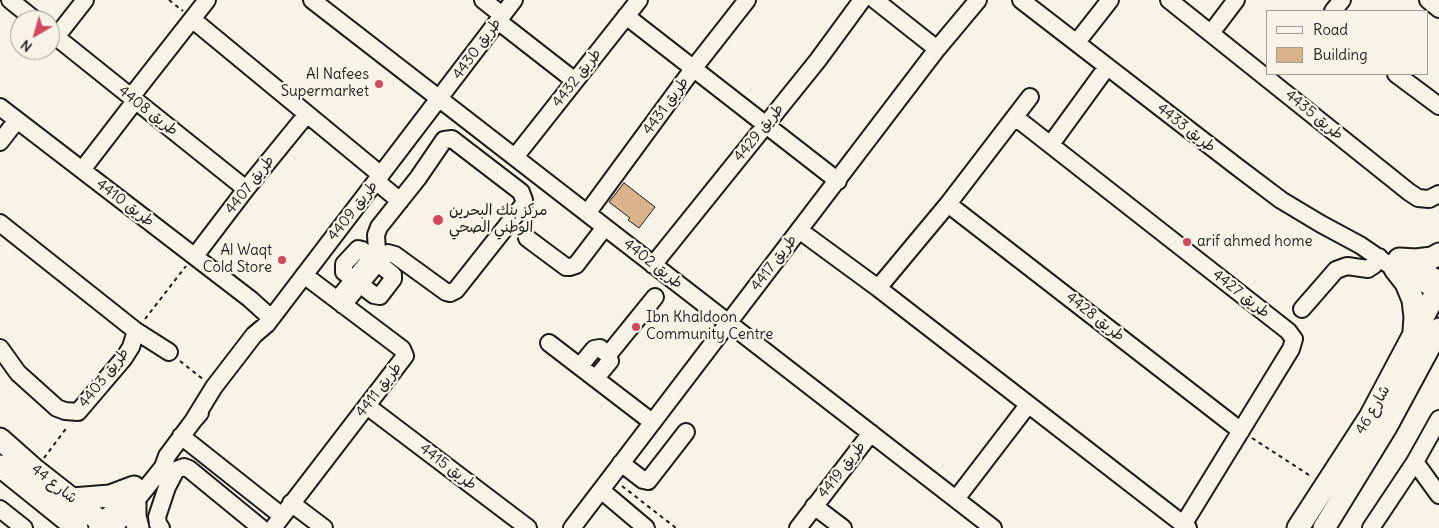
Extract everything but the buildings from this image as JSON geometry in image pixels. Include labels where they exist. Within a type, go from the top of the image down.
[{"type":"main road","points":[[1391,262],[1432,258],[1439,254]]},
{"type":"main road","points":[[1391,262],[1406,283],[1413,300],[1415,317],[1414,335]]},
{"type":"main road","name":"شارع 46","points":[[1298,528],[1370,417],[1438,287]]},
{"type":"main road","name":"شارع 46","points":[[1324,528],[1386,427],[1439,330]]},
{"type":"main road","name":"شارع 44","points":[[0,439],[106,527]]},
{"type":"main road","name":"شارع 44","points":[[0,466],[32,494],[77,528]]},
{"type":"main road","points":[[32,494],[47,514],[54,528]]},
{"type":"main road","points":[[72,499],[134,495],[135,516],[138,528]]},
{"type":"street","points":[[10,0],[22,10]]},
{"type":"street","points":[[60,27],[85,0]]},
{"type":"street","points":[[82,170],[207,0]]},
{"type":"street","name":"طريق 4402","points":[[312,0],[588,212],[653,265],[993,528]]},
{"type":"street","points":[[483,0],[500,18],[575,81]]},
{"type":"street","name":"طريق 4430","points":[[440,99],[514,0]]},
{"type":"street","name":"طريق 4432","points":[[516,157],[639,0]]},
{"type":"street","name":"طريق 4431","points":[[588,212],[693,69],[747,0]]},
{"type":"street","name":"طريق 4429","points":[[653,265],[818,60],[862,0]]},
{"type":"street","points":[[875,0],[937,50]]},
{"type":"street","name":"طريق 4417","points":[[572,528],[937,50],[978,0]]},
{"type":"street","name":"طريق 4433","points":[[1021,0],[1281,200],[1321,224],[1438,287]]},
{"type":"street","points":[[1077,42],[1110,0]]},
{"type":"street","name":"طريق 4435","points":[[1169,0],[1211,33],[1266,70]]},
{"type":"street","points":[[1211,33],[1236,0]]},
{"type":"street","points":[[1334,10],[1342,0]]},
{"type":"street","points":[[1428,0],[1439,9]]},
{"type":"street","points":[[626,16],[838,181]]},
{"type":"street","points":[[192,19],[342,143],[400,201]]},
{"type":"street","name":"طريق 4408","points":[[60,41],[246,189]]},
{"type":"street","points":[[1051,144],[1107,67]]},
{"type":"street","points":[[1397,75],[1439,106]]},
{"type":"street","name":"طريق 4435","points":[[1280,79],[1409,192],[1418,198],[1429,199],[1439,194]]},
{"type":"street","points":[[878,288],[948,204],[1030,98]]},
{"type":"street","name":"طريق 4409","points":[[106,527],[134,495],[163,467],[167,456],[214,387],[254,335],[271,318],[440,99]]},
{"type":"street","name":"طريق 4410","points":[[0,107],[250,299],[264,306],[271,318]]},
{"type":"street","name":"طريق 4407","points":[[195,256],[307,114]]},
{"type":"street","name":"طريق 4427","points":[[799,230],[878,288],[1186,527],[1241,430],[1291,349],[1294,339],[1288,331],[1015,117]]},
{"type":"street","points":[[0,142],[17,120]]},
{"type":"street","points":[[340,302],[375,260],[386,254],[393,254],[443,291],[453,292],[524,204],[521,192],[450,138],[444,140],[377,230],[375,260]]},
{"type":"street","name":"طريق 4428","points":[[948,204],[1241,430]]},
{"type":"street","name":"طريق 4403","points":[[0,223],[136,331],[169,352]]},
{"type":"street","points":[[528,238],[566,267],[576,265],[606,227]]},
{"type":"street","points":[[358,249],[392,273],[393,276],[381,295],[374,295],[357,282],[344,272],[343,268],[358,249]]},
{"type":"street","points":[[1302,309],[1336,270],[1347,266],[1368,269],[1374,265],[1391,262]]},
{"type":"street","name":"طريق 4411","points":[[282,516],[404,359],[405,354],[402,349],[304,275]]},
{"type":"street","points":[[608,355],[655,297]]},
{"type":"street","name":"طريق 4409","points":[[192,421],[213,399],[260,339],[271,318]]},
{"type":"street","name":"طريق 4403","points":[[0,348],[18,373],[57,408],[78,412],[124,358],[136,331]]},
{"type":"street","points":[[549,343],[652,422]]},
{"type":"street","points":[[580,366],[594,349],[600,348],[608,355],[610,361],[596,378]]},
{"type":"street","points":[[956,499],[1028,405]]},
{"type":"street","name":"طريق 4415","points":[[367,406],[528,528]]},
{"type":"street","points":[[1371,528],[1415,462],[1439,419]]},
{"type":"street","points":[[621,463],[643,480],[648,481],[686,432]]},
{"type":"street","name":"طريق 4419","points":[[798,528],[871,434]]},
{"type":"street","points":[[181,436],[282,516],[324,528]]},
{"type":"street","points":[[1415,462],[1439,495]]},
{"type":"street","points":[[161,528],[158,524],[157,516],[167,487],[176,470],[184,467],[189,469],[261,528]]},
{"type":"street","points":[[605,483],[646,528]]},
{"type":"street","name":"طريق 4419","points":[[814,506],[843,528]]},
{"type":"street","points":[[0,509],[24,528]]},
{"type":"path","points":[[169,0],[192,19]]},
{"type":"path","points":[[136,331],[195,256]]},
{"type":"path","points":[[169,352],[214,387]]},
{"type":"path","points":[[35,470],[78,412]]},
{"type":"path","points":[[1241,430],[1326,486]]},
{"type":"path","points":[[605,483],[676,528]]},
{"type":"place","name":"Al Nafees Supermarket","points":[[379,84]]},
{"type":"place","name":"مركز بنك البحرين الوطني الصحي","points":[[438,220]]},
{"type":"place","name":"arif ahmed home","points":[[1187,242]]},
{"type":"place","name":"Al Waqt Cold Store","points":[[282,260]]},
{"type":"place","name":"Ibn Khaldoon Community Centre","points":[[636,327]]}]
